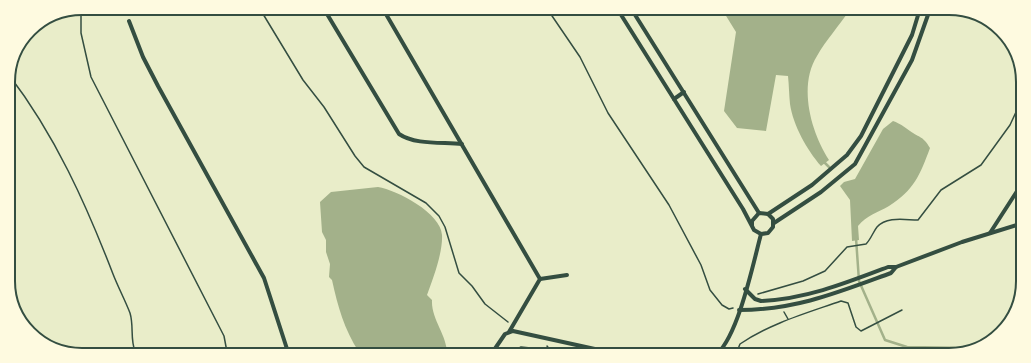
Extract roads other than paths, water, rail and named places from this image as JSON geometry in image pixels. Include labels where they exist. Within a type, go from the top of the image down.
[{"type":"street","points":[[328,15],[399,134],[405,138],[417,141],[462,144]]},
{"type":"street","points":[[387,15],[540,279]]},
{"type":"street","points":[[621,15],[754,230],[761,234],[768,233],[774,223],[826,188],[855,164],[912,60],[928,15]]},
{"type":"street","points":[[635,15],[759,214]]},
{"type":"street","points":[[752,226],[752,221],[759,214],[768,214],[812,185],[847,155],[860,136],[912,34],[918,15]]},
{"type":"street","points":[[129,21],[143,57],[158,86],[264,278],[287,348]]},
{"type":"street","points":[[674,99],[684,92]]},
{"type":"street","points":[[990,233],[1016,193]]},
{"type":"street","points":[[768,214],[774,223]]},
{"type":"street","points":[[745,289],[752,297],[761,301],[800,297],[855,280],[888,267],[896,267],[1016,225]]},
{"type":"street","points":[[721,348],[729,336],[742,303],[761,234]]},
{"type":"street","points":[[739,310],[758,310],[802,303],[827,297],[891,273],[896,267]]},
{"type":"street","points":[[540,279],[567,275]]},
{"type":"street","points":[[495,348],[505,334],[509,332],[540,279]]},
{"type":"street","points":[[509,332],[517,332],[586,348]]},
{"type":"waterway","points":[[824,162],[829,167]]},
{"type":"waterway","points":[[856,238],[859,281],[885,340],[907,347],[956,348]]}]
